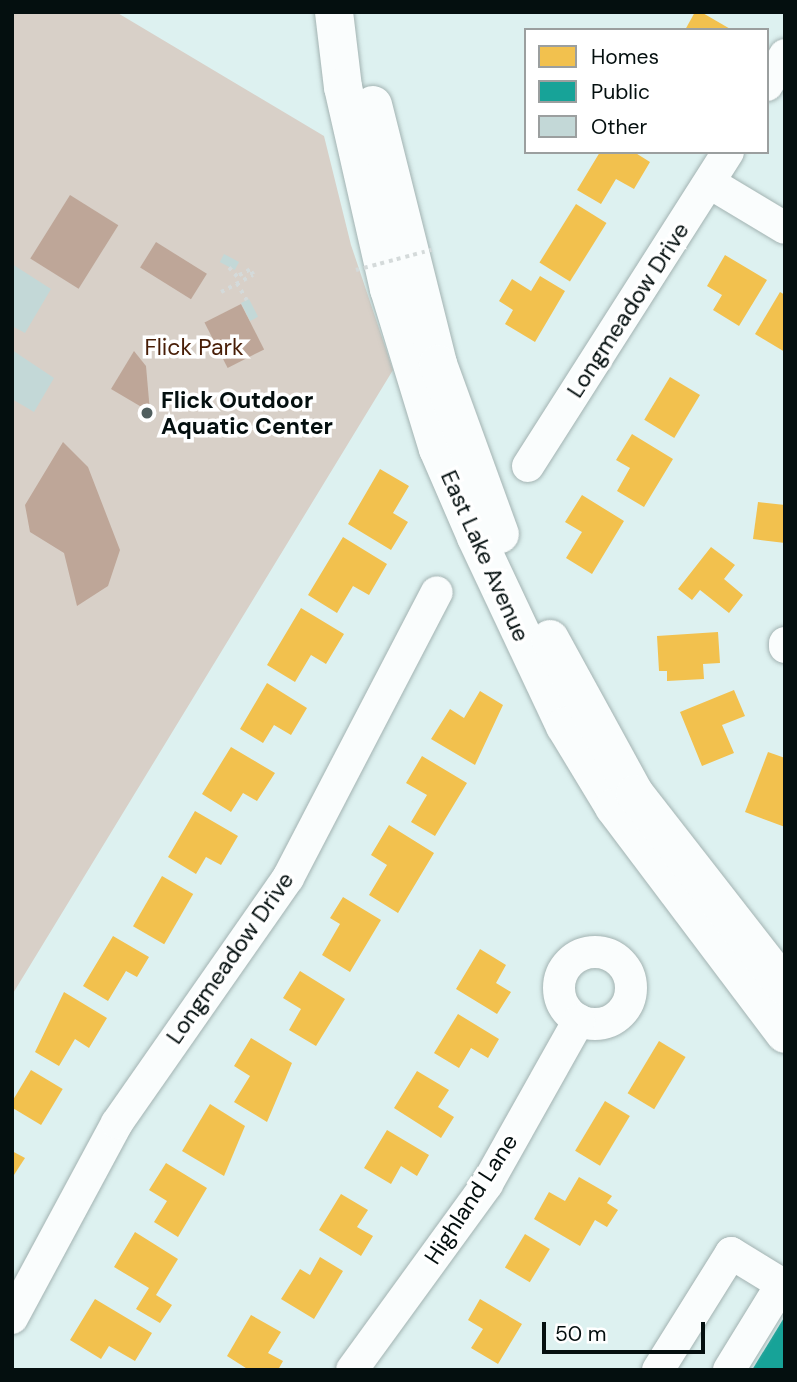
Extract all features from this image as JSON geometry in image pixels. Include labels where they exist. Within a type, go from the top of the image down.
[{"type":"main road","name":"East Lake Avenue","points":[[334,12],[346,100],[389,289],[438,449],[476,537],[565,726],[614,807],[785,1034]]},
{"type":"main road","name":"East Lake Avenue","points":[[359,12],[367,80],[438,364],[499,532],[554,648],[635,794],[785,987]]},
{"type":"street","points":[[769,82],[785,55]]},
{"type":"street","name":"Longmeadow Drive","points":[[528,466],[727,154]]},
{"type":"street","points":[[710,183],[785,228]]},
{"type":"street","name":"Longmeadow Drive","points":[[12,1318],[117,1123],[288,878],[437,592]]},
{"type":"street","name":"Highland Lane","points":[[352,1370],[486,1184],[579,1020]]},
{"type":"street","points":[[658,1370],[731,1252],[783,1285],[729,1370]]},
{"type":"path","points":[[356,270],[431,250]]},
{"type":"path","points":[[221,292],[253,275],[250,270],[237,277],[227,266]]},
{"type":"path","points":[[237,283],[247,300]]},
{"type":"green space","name":"Flick Park","points":[[12,12],[116,12],[324,136],[351,245],[393,370],[12,995]]},
{"type":"shaded area","points":[[70,195],[118,225],[79,289],[30,259]]},
{"type":"shaded area","points":[[156,242],[207,274],[191,299],[140,267]]},
{"type":"shaded area","points":[[241,304],[264,349],[228,368],[204,323]]},
{"type":"shaded area","points":[[134,351],[146,366],[150,412],[111,389]]},
{"type":"shaded area","points":[[63,442],[88,467],[120,550],[108,586],[77,606],[64,553],[30,532],[25,505]]},
{"type":"building: Homes","points":[[695,12],[701,12],[729,28],[686,28]]},
{"type":"building: Homes","points":[[599,154],[637,154],[650,162],[634,189],[616,179],[601,204],[577,190]]},
{"type":"building: Homes","points":[[576,204],[607,223],[570,282],[539,263]]},
{"type":"building: Homes","points":[[725,255],[767,280],[739,326],[713,310],[722,295],[707,286]]},
{"type":"building: Homes","points":[[540,276],[565,291],[535,342],[505,324],[513,310],[499,301],[512,279],[531,291]]},
{"type":"building: Homes","points":[[780,292],[785,295],[785,352],[755,334]]},
{"type":"building: Homes","points":[[670,377],[700,395],[674,438],[644,420]]},
{"type":"building: Homes","points":[[632,434],[673,459],[644,507],[617,491],[630,468],[616,460]]},
{"type":"building: Homes","points":[[380,469],[409,486],[393,513],[408,522],[391,550],[348,524]]},
{"type":"building: Homes","points":[[582,495],[624,521],[592,574],[566,558],[582,532],[565,522]]},
{"type":"building: Homes","points":[[758,502],[785,505],[785,543],[753,539]]},
{"type":"building: Homes","points":[[343,537],[387,564],[369,595],[353,586],[337,613],[308,595]]},
{"type":"building: Homes","points":[[711,547],[735,565],[724,579],[743,595],[729,613],[700,590],[692,600],[678,589]]},
{"type":"building: Homes","points":[[301,608],[344,634],[326,664],[311,655],[295,682],[267,665]]},
{"type":"building: Homes","points":[[718,632],[720,663],[703,664],[704,679],[667,681],[667,671],[659,671],[657,636]]},
{"type":"building: Homes","points":[[267,683],[307,708],[291,735],[274,725],[263,743],[240,729]]},
{"type":"building: Homes","points":[[734,690],[745,716],[722,725],[734,753],[702,766],[680,712]]},
{"type":"building: Homes","points":[[480,691],[503,705],[475,765],[431,739],[450,709],[464,718]]},
{"type":"building: Homes","points":[[231,747],[275,773],[257,801],[243,793],[231,812],[202,794]]},
{"type":"building: Homes","points":[[768,752],[785,758],[785,827],[745,812]]},
{"type":"building: Homes","points":[[422,756],[467,783],[435,836],[411,822],[427,795],[406,783]]},
{"type":"building: Homes","points":[[195,811],[238,836],[221,865],[206,857],[196,874],[168,857]]},
{"type":"building: Homes","points":[[389,825],[434,853],[398,913],[369,895],[387,865],[371,855]]},
{"type":"building: Homes","points":[[162,876],[193,894],[164,944],[133,926]]},
{"type":"building: Homes","points":[[343,897],[381,920],[350,972],[322,955],[340,924],[330,918]]},
{"type":"building: Homes","points":[[113,936],[149,957],[137,977],[126,971],[108,1001],[83,986]]},
{"type":"building: Homes","points":[[480,949],[506,965],[496,983],[511,992],[497,1014],[456,989]]},
{"type":"building: Homes","points":[[300,971],[345,999],[316,1046],[289,1030],[301,1009],[283,998]]},
{"type":"building: Homes","points":[[64,992],[107,1018],[89,1048],[75,1039],[59,1066],[35,1052]]},
{"type":"building: Homes","points":[[458,1014],[499,1039],[488,1058],[471,1048],[459,1068],[434,1053]]},
{"type":"building: Homes","points":[[251,1038],[292,1063],[267,1122],[234,1102],[250,1076],[234,1066]]},
{"type":"building: Homes","points":[[659,1041],[686,1057],[654,1109],[628,1093]]},
{"type":"building: Homes","points":[[31,1070],[63,1089],[41,1125],[12,1108],[12,1102]]},
{"type":"building: Homes","points":[[417,1071],[449,1090],[438,1107],[454,1117],[441,1138],[394,1108]]},
{"type":"building: Homes","points":[[605,1101],[630,1116],[600,1166],[575,1151]]},
{"type":"building: Homes","points":[[210,1104],[245,1126],[224,1176],[182,1151]]},
{"type":"building: Homes","points":[[387,1130],[429,1155],[417,1176],[401,1166],[391,1184],[364,1168]]},
{"type":"building: Homes","points":[[12,1151],[25,1158],[12,1178]]},
{"type":"building: Homes","points":[[166,1163],[207,1188],[178,1237],[154,1222],[167,1201],[149,1190]]},
{"type":"building: Homes","points":[[579,1177],[612,1196],[607,1203],[618,1210],[607,1227],[595,1220],[580,1246],[534,1219],[549,1192],[565,1201]]},
{"type":"building: Homes","points":[[341,1194],[368,1210],[357,1227],[373,1236],[361,1256],[319,1230]]},
{"type":"building: Homes","points":[[135,1232],[178,1259],[156,1295],[172,1305],[160,1323],[136,1309],[149,1288],[114,1267]]},
{"type":"building: Homes","points":[[525,1234],[550,1249],[530,1282],[505,1267]]},
{"type":"building: Homes","points":[[320,1257],[343,1271],[314,1319],[281,1299],[300,1269],[310,1275]]},
{"type":"building: Homes","points":[[95,1299],[152,1333],[135,1361],[109,1346],[101,1359],[70,1340]]},
{"type":"building: Homes","points":[[480,1299],[522,1324],[498,1364],[471,1348],[483,1329],[468,1320]]},
{"type":"building: Homes","points":[[251,1315],[281,1332],[268,1353],[283,1361],[278,1370],[249,1370],[227,1356]]},
{"type":"building: Public","points":[[785,1316],[785,1370],[752,1370]]},
{"type":"building: Other","points":[[224,254],[239,262],[235,270],[220,262]]},
{"type":"building: Other","points":[[12,264],[51,289],[25,333],[12,326]]},
{"type":"building: Other","points":[[249,299],[258,317],[250,321],[241,303]]},
{"type":"building: Other","points":[[12,350],[54,378],[34,412],[12,399]]},
{"type":"place","name":"Flick Outdoor Aquatic Center","points":[[147,413]]}]
